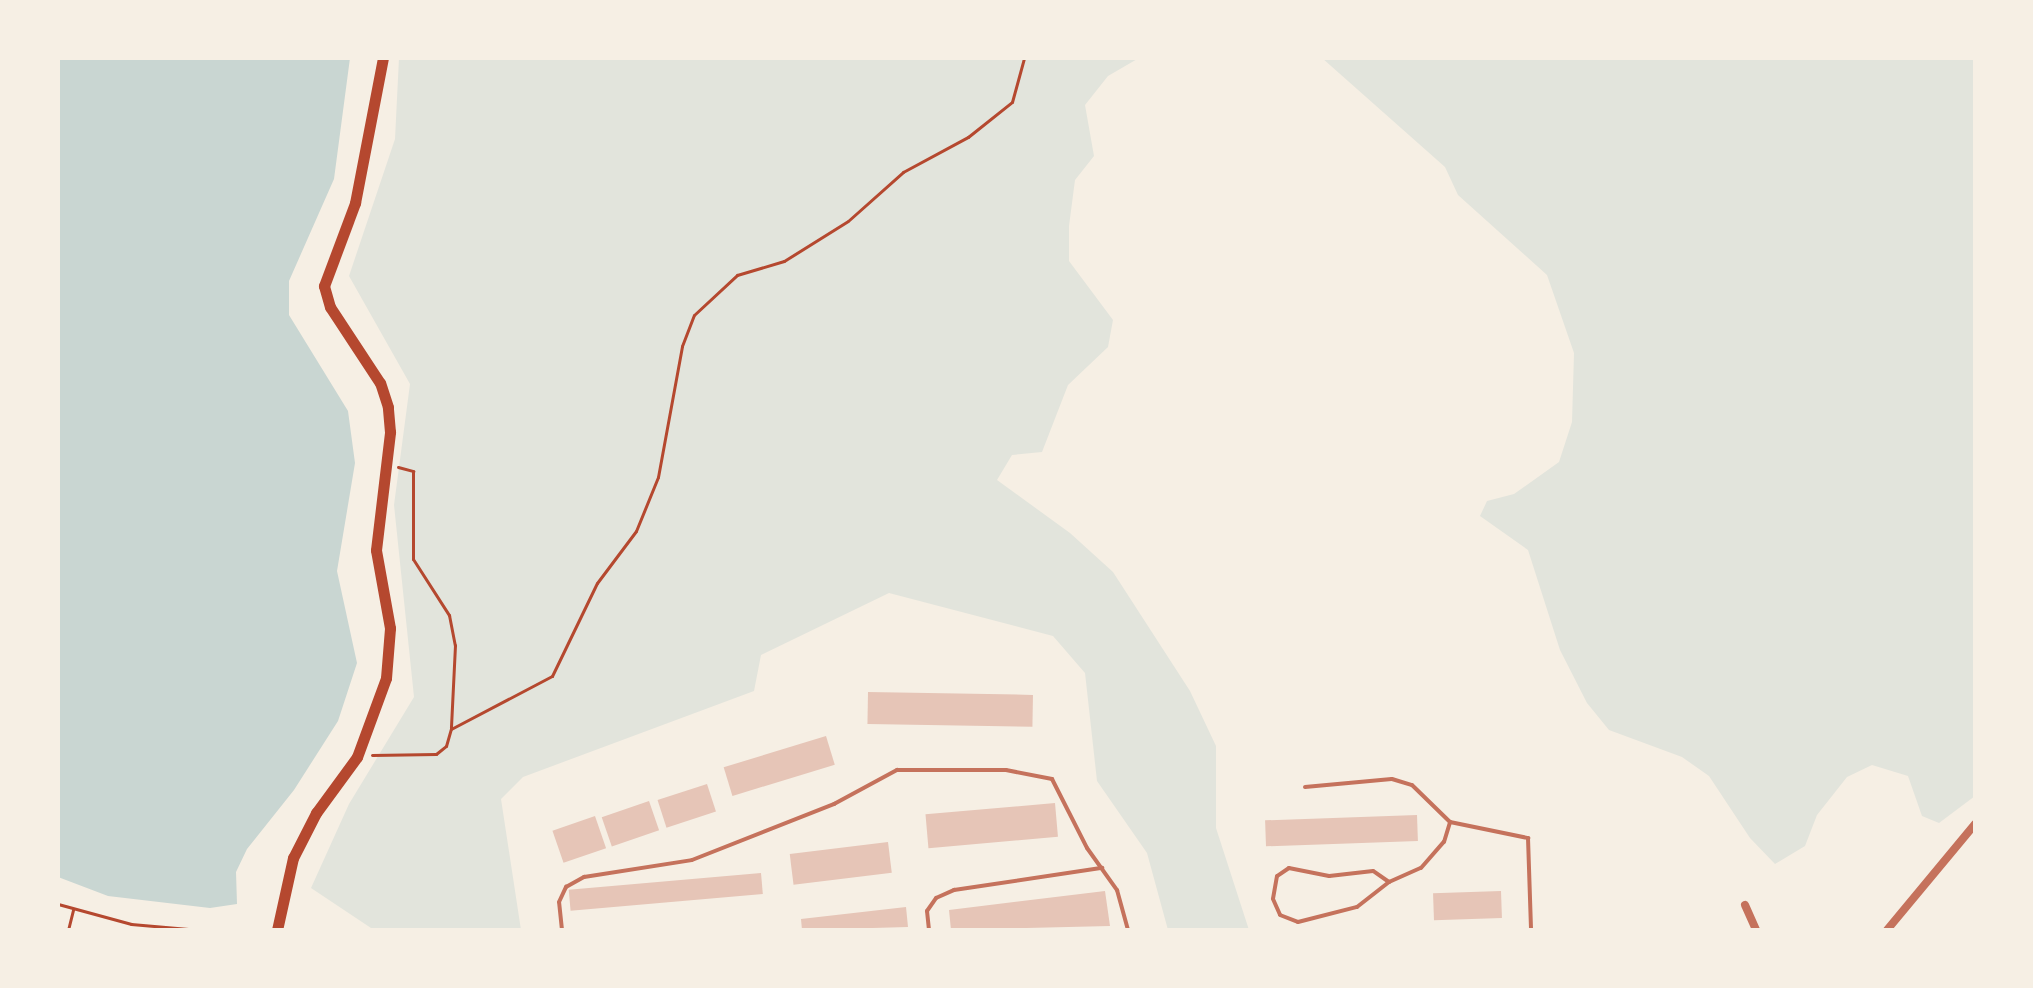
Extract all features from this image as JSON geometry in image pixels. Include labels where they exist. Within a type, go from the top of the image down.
[{"type":"main road","points":[[277,930],[293,858],[316,813],[357,757],[386,678],[390,628],[376,550],[386,464],[388,407],[380,383],[330,307],[324,286],[355,203],[383,58]]},
{"type":"street","points":[[1887,930],[1975,824]]},
{"type":"street","points":[[1745,905],[1756,930]]},
{"type":"lane","points":[[562,930],[559,902],[566,887],[584,877],[692,860],[834,804],[897,770],[1006,770],[1052,779],[1117,890],[1128,930]]},
{"type":"lane","points":[[1305,787],[1392,779],[1412,785],[1450,822],[1528,838],[1531,930]]},
{"type":"lane","points":[[1389,882],[1373,871],[1329,876],[1289,868],[1277,876],[1273,899],[1280,915],[1298,922],[1357,907],[1389,882],[1421,868],[1444,842],[1450,822]]},
{"type":"lane","points":[[929,930],[927,911],[936,898],[954,890],[1102,868]]},
{"type":"path","points":[[451,729],[540,687],[562,660],[597,583],[636,531],[658,477],[682,346],[694,315],[737,275],[784,261],[848,221],[903,172],[968,137],[1012,102],[1024,58]]},
{"type":"path","points":[[357,757],[436,754],[446,746],[451,729],[455,645],[449,615],[413,559],[413,471],[386,464]]},
{"type":"path","points":[[58,904],[131,924],[200,930]]},
{"type":"path","points":[[68,930],[73,910]]},
{"type":"shaded area","points":[[58,58],[350,58],[334,179],[289,281],[289,315],[348,411],[355,463],[337,571],[357,663],[338,721],[294,790],[247,849],[236,872],[237,904],[210,908],[108,896],[58,877]]},
{"type":"shaded area","points":[[399,58],[1139,58],[1108,76],[1085,105],[1094,156],[1075,180],[1069,226],[1069,261],[1113,320],[1108,347],[1068,385],[1042,452],[1012,455],[997,480],[1070,533],[1113,572],[1190,691],[1216,746],[1216,828],[1249,930],[1168,930],[1147,853],[1097,781],[1085,673],[1053,636],[889,593],[761,655],[754,691],[523,777],[501,799],[521,930],[374,930],[311,888],[349,804],[414,697],[394,505],[410,384],[349,276],[395,139]]},
{"type":"shaded area","points":[[1322,58],[1975,58],[1975,796],[1939,823],[1922,816],[1908,776],[1872,765],[1847,777],[1817,815],[1805,846],[1775,864],[1750,838],[1709,776],[1682,757],[1609,730],[1587,703],[1560,650],[1528,550],[1480,516],[1487,501],[1514,494],[1559,462],[1572,422],[1574,353],[1547,275],[1458,195],[1445,167]]},
{"type":"building","points":[[868,692],[1033,695],[1032,727],[867,724]]},
{"type":"building","points":[[826,736],[835,765],[732,796],[724,767]]},
{"type":"building","points":[[707,784],[716,812],[667,828],[658,800]]},
{"type":"building","points":[[649,801],[659,830],[612,847],[602,817]]},
{"type":"building","points":[[1055,803],[1058,837],[928,848],[925,814]]},
{"type":"building","points":[[1417,815],[1418,841],[1266,846],[1265,820]]},
{"type":"building","points":[[595,816],[606,848],[564,863],[552,831]]},
{"type":"building","points":[[888,842],[892,873],[794,885],[790,854]]},
{"type":"building","points":[[761,873],[763,894],[571,911],[569,890]]},
{"type":"building","points":[[1105,891],[1110,926],[951,930],[949,910]]},
{"type":"building","points":[[1501,891],[1502,918],[1434,920],[1433,893]]},
{"type":"building","points":[[906,907],[908,927],[802,930],[801,919]]}]
